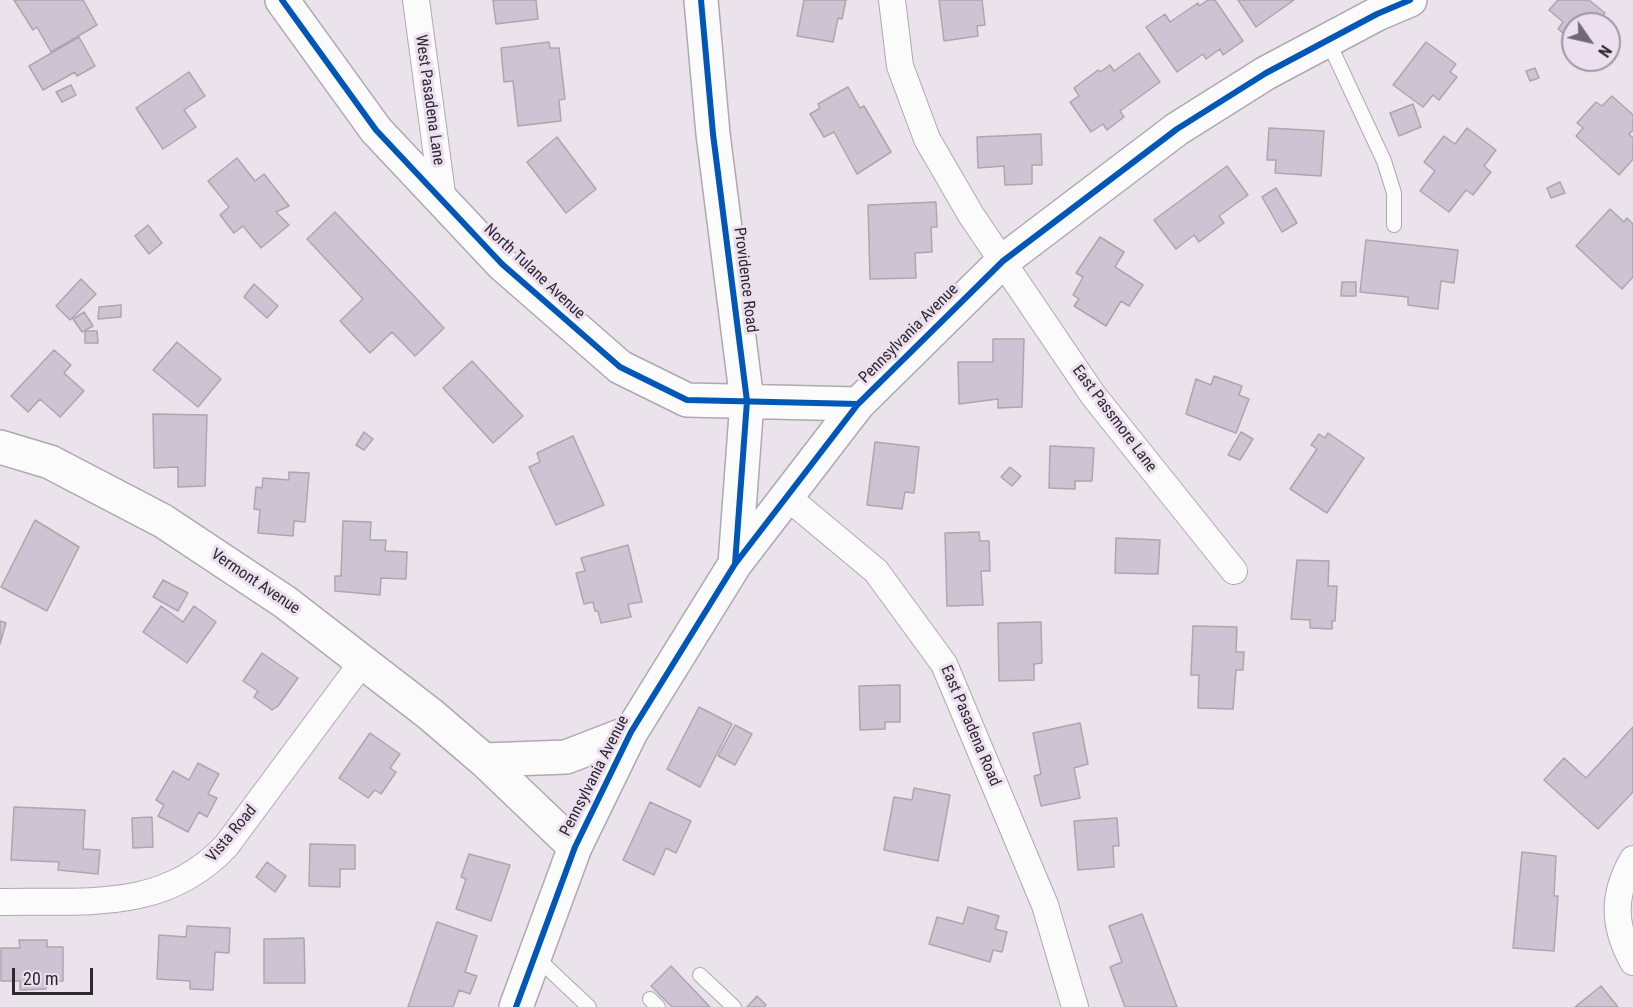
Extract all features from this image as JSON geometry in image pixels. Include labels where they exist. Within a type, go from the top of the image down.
[{"type":"street","name":"North Tulane Avenue","points":[[282,0],[376,130],[509,271],[620,366],[687,400],[858,404]]},
{"type":"street","name":"West Pasadena Lane","points":[[416,0],[443,201]]},
{"type":"street","name":"Providence Road","points":[[702,0],[713,134],[747,401],[735,564]]},
{"type":"street","name":"East Passmore Lane","points":[[892,0],[900,66],[927,139],[971,215],[1093,396],[1234,572]]},
{"type":"street","name":"Pennsylvania Avenue","points":[[516,1007],[533,955],[575,847],[631,732],[672,662],[735,564],[858,404],[1003,261],[1177,129],[1266,73],[1377,14],[1410,0]]},
{"type":"street","name":"Vermont Avenue","points":[[0,447],[50,462],[163,521],[285,602],[363,660],[484,760],[575,847]]},
{"type":"street","name":"East Pasadena Road","points":[[786,496],[876,571],[944,664],[1046,905],[1075,1007]]},
{"type":"street","name":"Vista Road","points":[[0,902],[127,900],[185,880],[210,863],[226,846],[363,660]]},
{"type":"street","points":[[484,760],[566,757],[631,732]]},
{"type":"street","points":[[1633,860],[1619,886],[1617,906],[1618,927],[1633,962]]},
{"type":"lane","points":[[1328,40],[1384,161],[1394,193],[1394,225]]},
{"type":"lane","points":[[533,955],[589,1007]]},
{"type":"lane","points":[[700,975],[734,1007]]},
{"type":"building","points":[[14,0],[83,0],[97,25],[51,52],[37,27],[33,30]]},
{"type":"building","points":[[493,0],[536,0],[538,19],[496,24]]},
{"type":"building","points":[[804,0],[846,0],[842,19],[838,18],[833,42],[797,36]]},
{"type":"building","points":[[939,0],[982,0],[985,25],[977,26],[978,36],[944,41]]},
{"type":"building","points":[[1208,0],[1215,0],[1243,41],[1223,55],[1220,49],[1206,59],[1203,54],[1177,72],[1146,27],[1165,14],[1170,22],[1198,3],[1199,6]]},
{"type":"building","points":[[1238,0],[1294,0],[1256,27]]},
{"type":"building","points":[[1558,0],[1589,0],[1604,12],[1561,12],[1561,20],[1549,10]]},
{"type":"building","points":[[79,37],[95,66],[77,76],[75,72],[43,90],[29,66]]},
{"type":"building","points":[[549,42],[550,48],[559,48],[565,99],[559,100],[561,121],[518,126],[513,81],[504,82],[501,48]]},
{"type":"building","points":[[1426,42],[1456,64],[1450,72],[1457,77],[1439,100],[1433,95],[1423,107],[1393,85]]},
{"type":"building","points":[[1139,53],[1160,82],[1120,111],[1124,117],[1107,130],[1103,124],[1091,132],[1070,102],[1079,96],[1074,88],[1098,70],[1100,72],[1110,65],[1114,71]]},
{"type":"building","points":[[1535,68],[1539,78],[1530,81],[1526,71]]},
{"type":"building","points":[[189,72],[205,96],[184,110],[196,127],[163,149],[136,108]]},
{"type":"building","points":[[71,85],[76,95],[62,102],[56,92]]},
{"type":"building","points":[[848,87],[860,108],[864,106],[891,152],[857,174],[834,132],[824,137],[810,114],[820,108],[818,104]]},
{"type":"building","points":[[1612,96],[1633,115],[1633,130],[1629,134],[1633,138],[1633,159],[1619,175],[1576,136],[1583,128],[1577,123],[1596,102],[1602,106]]},
{"type":"building","points":[[1413,104],[1421,127],[1399,136],[1390,113]]},
{"type":"building","points":[[1269,128],[1324,131],[1321,176],[1275,173],[1276,160],[1267,160]]},
{"type":"building","points":[[1467,128],[1496,150],[1484,166],[1491,172],[1473,195],[1466,190],[1449,212],[1420,191],[1435,171],[1424,162],[1444,136],[1455,144]]},
{"type":"building","points":[[1041,134],[1042,165],[1032,165],[1032,184],[1005,185],[1004,166],[978,168],[977,137]]},
{"type":"building","points":[[557,137],[596,189],[566,213],[527,162]]},
{"type":"building","points":[[237,158],[255,181],[264,174],[289,206],[276,212],[289,225],[261,248],[243,226],[234,233],[220,215],[229,207],[208,181]]},
{"type":"building","points":[[1227,166],[1248,195],[1219,216],[1224,223],[1199,242],[1194,235],[1176,249],[1154,220]]},
{"type":"building","points":[[1560,182],[1565,193],[1551,198],[1547,188]]},
{"type":"building","points":[[1276,188],[1297,223],[1282,232],[1262,197]]},
{"type":"building","points":[[936,202],[937,227],[931,227],[932,252],[915,253],[916,278],[870,279],[868,205]]},
{"type":"building","points":[[1610,209],[1624,222],[1627,218],[1633,224],[1633,277],[1622,289],[1576,246]]},
{"type":"building","points":[[335,212],[444,328],[415,356],[392,332],[370,353],[340,321],[363,299],[307,239]]},
{"type":"building","points":[[148,225],[162,243],[149,254],[135,236]]},
{"type":"building","points":[[1100,237],[1124,252],[1115,267],[1143,285],[1129,306],[1121,301],[1106,326],[1074,306],[1079,299],[1073,295],[1083,277],[1076,273]]},
{"type":"building","points":[[1366,240],[1458,250],[1454,283],[1441,281],[1438,309],[1408,305],[1408,297],[1360,292]]},
{"type":"building","points":[[81,279],[96,294],[70,320],[56,306]]},
{"type":"building","points":[[1342,282],[1356,282],[1356,296],[1341,296]]},
{"type":"building","points":[[254,284],[278,306],[267,318],[244,297]]},
{"type":"building","points":[[121,305],[121,317],[98,319],[99,307]]},
{"type":"building","points":[[84,312],[93,326],[82,332],[73,319]]},
{"type":"building","points":[[85,331],[97,331],[98,343],[85,343]]},
{"type":"building","points":[[993,339],[1024,339],[1022,407],[998,408],[998,399],[959,404],[958,362],[993,362]]},
{"type":"building","points":[[177,342],[221,379],[198,407],[153,370]]},
{"type":"building","points":[[54,350],[71,365],[64,373],[84,391],[60,417],[40,399],[28,412],[11,396]]},
{"type":"building","points":[[472,361],[523,416],[493,443],[443,388]]},
{"type":"building","points":[[1214,376],[1242,386],[1239,395],[1249,399],[1236,433],[1186,414],[1196,379],[1211,385]]},
{"type":"building","points":[[153,414],[207,415],[205,486],[178,487],[178,467],[154,468]]},
{"type":"building","points":[[364,432],[373,439],[364,450],[356,445]]},
{"type":"building","points":[[1241,432],[1253,439],[1240,460],[1228,455]]},
{"type":"building","points":[[1328,433],[1364,458],[1327,513],[1290,489],[1317,449],[1311,445],[1319,434],[1325,438]]},
{"type":"building","points":[[573,436],[604,505],[556,525],[529,467],[540,462],[537,453]]},
{"type":"building","points":[[875,442],[919,447],[914,493],[905,492],[902,509],[867,505]]},
{"type":"building","points":[[1050,446],[1094,448],[1092,481],[1075,481],[1075,489],[1049,488]]},
{"type":"building","points":[[1010,467],[1021,476],[1012,486],[1001,477]]},
{"type":"building","points":[[289,472],[309,473],[305,522],[294,521],[293,536],[258,533],[260,510],[254,509],[256,487],[262,488],[263,478],[289,480]]},
{"type":"building","points":[[35,520],[79,547],[47,611],[1,587]]},
{"type":"building","points":[[343,521],[371,522],[370,540],[386,540],[385,551],[407,552],[406,579],[381,578],[380,595],[335,591],[335,576],[341,576]]},
{"type":"building","points":[[979,532],[980,541],[989,541],[990,571],[981,571],[983,605],[947,606],[945,533]]},
{"type":"building","points":[[1116,538],[1160,540],[1158,574],[1115,573]]},
{"type":"building","points":[[628,545],[642,602],[628,604],[631,617],[601,623],[593,602],[584,604],[576,573],[585,571],[581,558]]},
{"type":"building","points":[[1297,560],[1329,561],[1328,586],[1337,586],[1335,621],[1332,621],[1332,629],[1310,628],[1310,620],[1291,619]]},
{"type":"building","points":[[163,580],[188,593],[178,611],[153,597]]},
{"type":"building","points":[[161,606],[183,622],[194,606],[216,622],[187,663],[143,632]]},
{"type":"building","points":[[0,621],[6,623],[0,644]]},
{"type":"building","points":[[1041,622],[1042,663],[1034,664],[1034,680],[999,681],[998,623]]},
{"type":"building","points":[[1193,626],[1237,627],[1236,652],[1244,652],[1243,670],[1236,670],[1233,709],[1198,708],[1199,675],[1191,675]]},
{"type":"building","points":[[262,653],[298,678],[278,706],[272,710],[254,697],[258,691],[243,681]]},
{"type":"building","points":[[900,685],[900,722],[885,722],[885,729],[860,730],[859,686]]},
{"type":"building","points":[[699,707],[732,724],[700,787],[667,769]]},
{"type":"building","points":[[1080,723],[1088,764],[1074,768],[1080,798],[1041,806],[1034,776],[1041,774],[1033,733]]},
{"type":"building","points":[[735,725],[752,734],[735,765],[718,756]]},
{"type":"building","points":[[1633,727],[1633,792],[1598,829],[1544,780],[1564,758],[1586,778]]},
{"type":"building","points":[[370,733],[400,754],[390,768],[396,772],[381,794],[375,790],[368,798],[339,778]]},
{"type":"building","points":[[198,763],[219,774],[208,794],[217,798],[207,817],[199,812],[188,832],[158,816],[164,805],[156,800],[173,771],[189,780]]},
{"type":"building","points":[[914,788],[950,795],[938,861],[884,850],[894,797],[912,800]]},
{"type":"building","points":[[650,802],[691,821],[676,853],[666,848],[654,875],[623,860]]},
{"type":"building","points":[[14,807],[85,810],[83,849],[100,850],[98,874],[58,870],[59,862],[11,860]]},
{"type":"building","points":[[152,817],[153,847],[133,848],[132,818]]},
{"type":"building","points":[[1117,818],[1119,846],[1113,846],[1114,867],[1078,870],[1074,821]]},
{"type":"building","points":[[310,844],[355,845],[355,869],[340,869],[340,887],[309,886]]},
{"type":"building","points":[[1522,852],[1556,856],[1554,896],[1558,896],[1554,951],[1513,948]]},
{"type":"building","points":[[469,854],[510,865],[491,921],[456,909],[466,879],[461,877]]},
{"type":"building","points":[[267,862],[286,876],[275,892],[256,877]]},
{"type":"building","points":[[968,907],[999,916],[995,929],[1007,932],[1002,952],[993,950],[990,962],[929,944],[937,917],[963,924]]},
{"type":"building","points":[[1142,914],[1177,1007],[1125,1007],[1110,967],[1122,962],[1109,926]]},
{"type":"building","points":[[437,922],[477,936],[465,972],[477,976],[470,994],[459,990],[453,1007],[408,1007]]},
{"type":"building","points":[[187,926],[230,928],[229,953],[215,952],[213,990],[190,989],[190,981],[157,979],[159,935],[186,937]]},
{"type":"building","points":[[304,938],[305,983],[264,983],[264,939]]},
{"type":"building","points":[[19,940],[47,940],[47,947],[63,947],[63,981],[46,982],[46,989],[20,990],[20,981],[1,981],[1,948],[20,948]]},
{"type":"building","points":[[671,966],[710,1007],[672,1007],[651,986]]},
{"type":"building","points":[[1601,986],[1618,1007],[1575,1007]]},
{"type":"building","points":[[757,996],[766,1005],[747,1007]]},
{"type":"cycle path","points":[[282,0],[376,130],[502,264],[620,367],[687,400],[858,404]]},
{"type":"cycle path","points":[[701,0],[713,134],[747,401],[735,564]]},
{"type":"cycle path","points":[[516,1007],[575,847],[631,732],[735,564],[858,404],[1003,261],[1177,129],[1266,73],[1377,14],[1410,0]]}]
